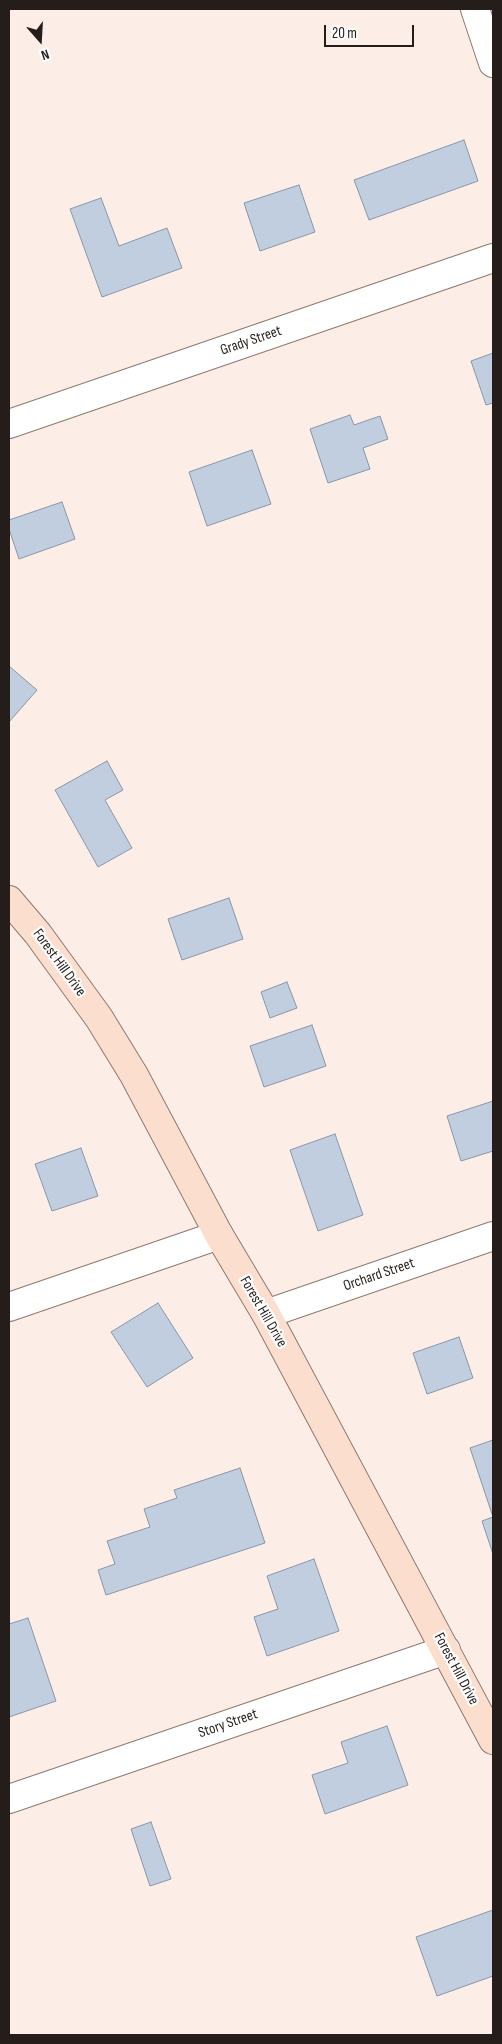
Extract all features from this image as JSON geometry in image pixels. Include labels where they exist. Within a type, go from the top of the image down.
[{"type":"street","points":[[474,9],[493,63]]},
{"type":"street","name":"Grady Street","points":[[9,424],[493,258]]},
{"type":"street","name":"Forest Hill Drive","points":[[9,900],[38,934],[99,1018],[134,1075],[219,1235],[266,1314],[493,1740]]},
{"type":"street","points":[[9,1307],[219,1235]]},
{"type":"street","name":"Orchard Street","points":[[266,1314],[493,1236]]},
{"type":"street","name":"Story Street","points":[[9,1799],[446,1650]]},
{"type":"building","points":[[464,140],[478,181],[369,220],[354,180]]},
{"type":"building","points":[[299,185],[315,232],[260,251],[244,203]]},
{"type":"building","points":[[101,198],[119,246],[167,228],[182,268],[102,297],[70,209]]},
{"type":"building","points":[[493,353],[493,403],[486,405],[471,361]]},
{"type":"building","points":[[350,415],[354,425],[380,416],[388,439],[363,448],[370,469],[328,483],[310,429]]},
{"type":"building","points":[[252,450],[271,504],[207,526],[189,472]]},
{"type":"building","points":[[62,502],[75,539],[19,559],[9,529],[9,520]]},
{"type":"building","points":[[9,666],[37,690],[9,722]]},
{"type":"building","points":[[107,761],[123,790],[105,800],[132,848],[98,867],[55,790]]},
{"type":"building","points":[[229,898],[243,939],[182,960],[168,919]]},
{"type":"building","points":[[287,982],[297,1008],[270,1018],[261,992]]},
{"type":"building","points":[[312,1025],[326,1066],[264,1087],[250,1046]]},
{"type":"building","points":[[493,1101],[493,1151],[461,1161],[447,1116]]},
{"type":"building","points":[[335,1134],[363,1215],[318,1231],[290,1150]]},
{"type":"building","points":[[81,1148],[98,1196],[52,1211],[35,1164]]},
{"type":"building","points":[[158,1303],[193,1358],[147,1387],[111,1332]]},
{"type":"building","points":[[459,1337],[473,1378],[427,1394],[413,1353]]},
{"type":"building","points":[[493,1440],[493,1517],[470,1448]]},
{"type":"building","points":[[240,1468],[265,1543],[106,1595],[98,1570],[115,1564],[107,1541],[150,1527],[144,1509],[177,1498],[174,1490]]},
{"type":"building","points":[[493,1517],[493,1554],[482,1521]]},
{"type":"building","points":[[314,1559],[339,1631],[267,1656],[254,1617],[278,1609],[267,1576]]},
{"type":"building","points":[[28,1618],[56,1701],[9,1717],[9,1624]]},
{"type":"building","points":[[387,1726],[408,1785],[325,1814],[312,1775],[348,1763],[341,1742]]},
{"type":"building","points":[[151,1822],[171,1879],[150,1886],[131,1829]]},
{"type":"building","points":[[493,1910],[493,1976],[437,1996],[416,1937]]}]
